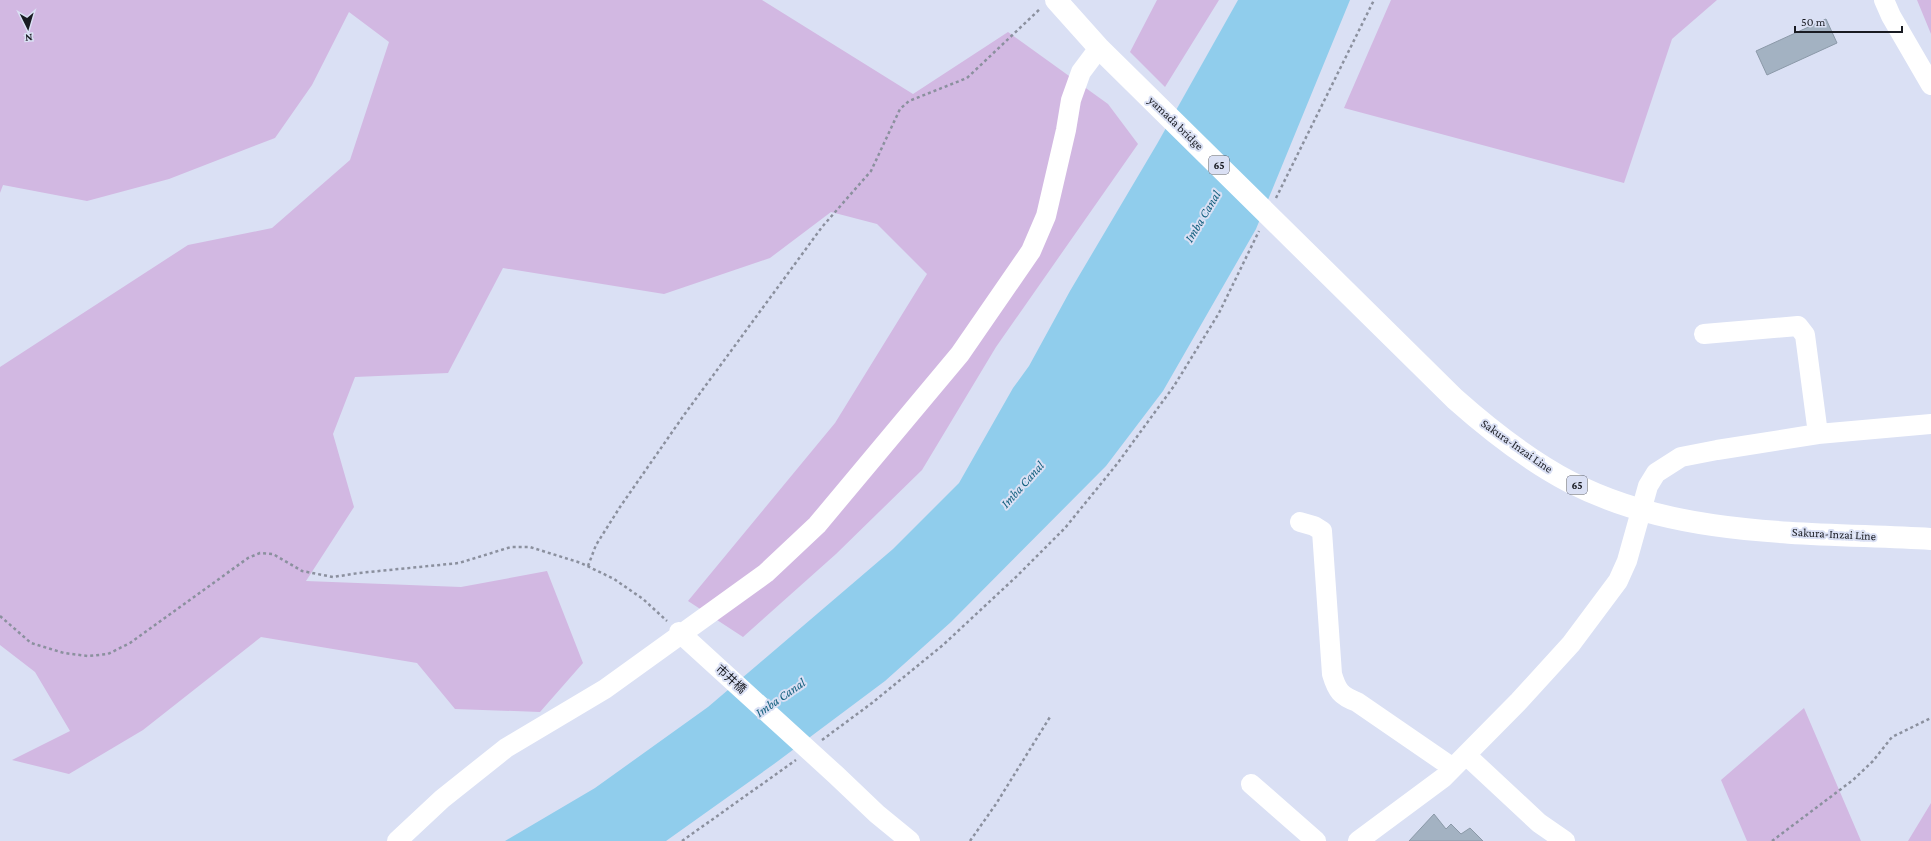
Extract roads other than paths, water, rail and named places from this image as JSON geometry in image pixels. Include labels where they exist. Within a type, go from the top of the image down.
[{"type":"main road","name":"65","points":[[1050,3],[1099,48]]},
{"type":"main road","name":"yamada bridge","points":[[1099,48],[1306,250]]},
{"type":"main road","name":"Sakura-Inzai Line","points":[[1306,250],[1455,399],[1489,429],[1532,460],[1570,482],[1608,499],[1675,519],[1734,527],[1931,539]]},
{"type":"street","points":[[1884,0],[1891,16],[1931,85]]},
{"type":"street","points":[[397,841],[442,799],[506,748],[618,680],[766,573],[817,525],[960,354],[1031,251],[1046,216],[1066,130],[1071,100],[1081,72],[1099,48]]},
{"type":"street","points":[[1704,334],[1798,326],[1805,335],[1818,434]]},
{"type":"street","points":[[1358,841],[1443,778],[1519,701],[1571,644],[1618,581],[1627,561],[1648,486],[1656,472],[1681,457],[1818,434],[1931,424]]},
{"type":"street","points":[[1300,522],[1314,526],[1322,531],[1332,674],[1336,686],[1345,698],[1357,702],[1459,762],[1538,823],[1565,841]]},
{"type":"street","name":"市井橋","points":[[679,632],[877,814],[910,841]]},
{"type":"street","points":[[1251,784],[1316,841]]},
{"type":"water","name":"Imba Canal","points":[[1238,0],[1350,0],[1256,229],[1163,391],[1106,466],[951,622],[885,681],[774,764],[666,841],[505,841],[595,788],[708,707],[893,549],[959,483],[1013,388],[1029,366],[1070,291],[1157,144]]}]
